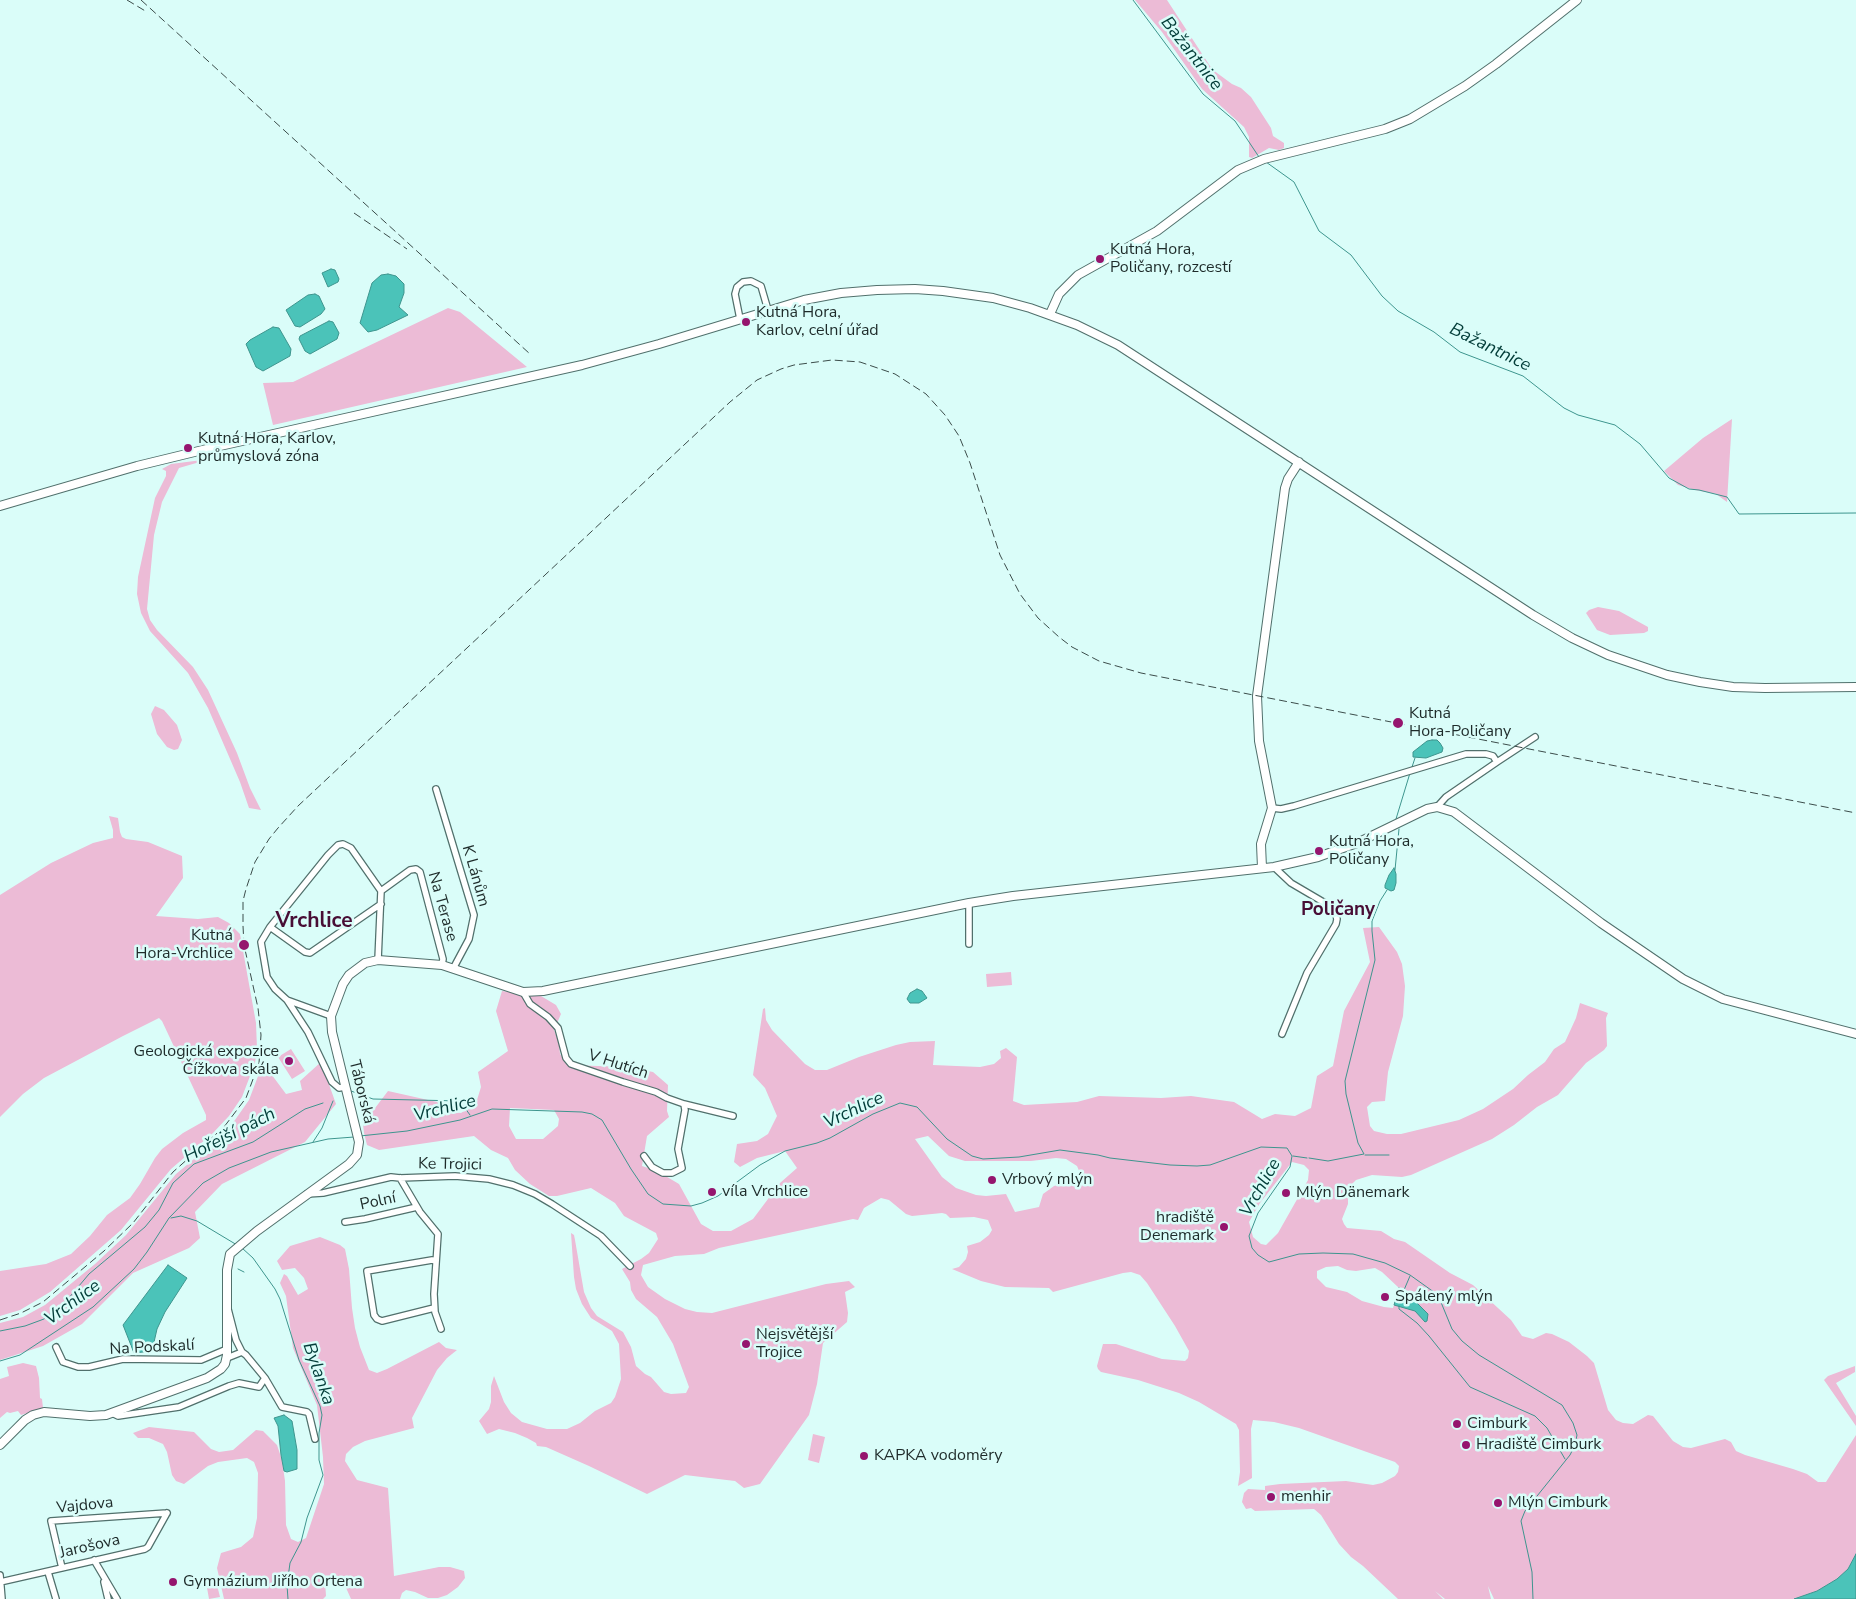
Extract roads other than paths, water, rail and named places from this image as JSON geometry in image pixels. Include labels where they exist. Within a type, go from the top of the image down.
[{"type":"street","points":[[1050,314],[1059,294],[1078,275],[1158,231],[1238,170],[1264,158],[1385,129],[1410,119],[1465,86],[1496,64],[1577,0]]},
{"type":"street","points":[[740,319],[734,294],[744,282],[751,281],[759,284],[764,293],[768,310]]},
{"type":"street","points":[[0,506],[137,466],[211,448],[582,365],[655,346],[804,300],[877,290],[915,289],[955,292],[993,298],[1050,314],[1118,345],[1540,619],[1586,645],[1621,660],[1667,675],[1733,686],[1856,688]]},
{"type":"street","points":[[1262,868],[1261,844],[1272,808],[1259,741],[1257,696],[1285,488],[1299,462]]},
{"type":"street","points":[[1437,807],[1446,797],[1535,737]]},
{"type":"street","points":[[1272,808],[1281,809],[1466,754],[1486,754],[1493,756],[1497,762]]},
{"type":"street","name":"K Lánům","points":[[436,789],[473,909],[469,939],[454,967]]},
{"type":"street","points":[[523,992],[543,991],[969,903],[1013,896],[1274,867],[1318,857],[1357,844],[1427,809],[1437,807],[1446,808],[1454,812],[1601,923],[1683,979],[1723,999],[1856,1034]]},
{"type":"street","points":[[345,1087],[339,1088],[332,1082],[308,1032],[287,1000],[275,989],[267,976],[261,942],[270,927],[338,845],[343,844],[351,848],[380,891],[378,960]]},
{"type":"street","points":[[1274,867],[1291,883],[1325,902],[1335,912],[1337,919],[1336,924],[1304,979],[1282,1034]]},
{"type":"street","name":"Na Terase","points":[[380,891],[410,870],[416,869],[420,872],[443,959],[442,965]]},
{"type":"street","points":[[968,944],[969,903]]},
{"type":"street","points":[[270,927],[305,952],[310,953],[381,904]]},
{"type":"street","name":"Táborská","points":[[227,1358],[227,1262],[229,1256],[238,1246],[305,1194],[354,1160],[358,1153],[359,1142],[332,1032],[331,1016],[343,984],[349,974],[365,963],[378,960],[442,965],[454,967],[523,992]]},
{"type":"street","name":"V Hutích","points":[[523,992],[530,1004],[548,1017],[558,1028],[566,1058],[572,1064],[656,1092],[684,1104],[733,1116]]},
{"type":"street","points":[[287,1000],[331,1016]]},
{"type":"street","points":[[644,1156],[652,1167],[663,1173],[672,1173],[682,1168],[678,1149],[685,1110],[684,1104]]},
{"type":"street","name":"Ke Trojici","points":[[305,1194],[323,1193],[391,1176],[400,1178],[467,1176],[489,1179],[513,1185],[535,1194],[552,1204],[601,1236],[630,1266]]},
{"type":"street","points":[[400,1178],[417,1207],[438,1234],[434,1308],[441,1329]]},
{"type":"street","name":"Polní","points":[[345,1222],[417,1207]]},
{"type":"street","points":[[434,1308],[382,1321],[377,1319],[374,1315],[367,1271],[432,1260],[436,1261]]},
{"type":"street","name":"Táborská","points":[[227,1309],[230,1312],[236,1340],[242,1352]]},
{"type":"street","name":"Na Podskalí","points":[[56,1347],[63,1362],[78,1368],[123,1360],[201,1360],[227,1349]]},
{"type":"street","points":[[0,1446],[25,1420],[39,1413],[95,1416],[112,1413],[211,1376],[221,1369],[227,1358],[242,1352],[265,1378],[282,1407],[310,1414],[315,1439]]},
{"type":"street","points":[[259,1387],[265,1378]]},
{"type":"street","points":[[112,1413],[118,1416],[179,1407],[224,1387],[239,1384],[259,1387],[274,1394]]},
{"type":"street","name":"Jarošova","points":[[1,1582],[148,1547],[167,1513]]},
{"type":"street","name":"Vajdova","points":[[62,1568],[51,1521],[167,1513]]},
{"type":"street","points":[[94,1560],[117,1599]]},
{"type":"street","points":[[48,1572],[56,1599]]},
{"type":"street","points":[[0,1575],[2,1599]]},
{"type":"street","points":[[102,1575],[108,1599]]},
{"type":"water","points":[[331,269],[335,270],[339,279],[338,282],[328,287],[322,273]]},
{"type":"water","points":[[381,275],[396,276],[404,284],[404,293],[399,307],[408,315],[377,330],[368,332],[360,323],[372,283]]},
{"type":"water","points":[[315,294],[319,296],[325,309],[321,314],[300,327],[295,326],[286,310],[308,295]]},
{"type":"water","points":[[329,321],[333,322],[339,333],[337,339],[310,354],[305,351],[299,339],[300,336]]},
{"type":"water","points":[[273,327],[279,328],[291,349],[290,356],[263,371],[256,367],[246,344]]},
{"type":"water","points":[[1437,740],[1440,743],[1443,748],[1442,752],[1426,758],[1413,757],[1413,752],[1427,741]]},
{"type":"water","points":[[1394,868],[1396,883],[1394,890],[1391,891],[1385,888],[1385,885]]},
{"type":"water","points":[[917,989],[922,991],[927,998],[919,1003],[910,1003],[907,999],[910,993]]},
{"type":"water","points":[[168,1265],[187,1278],[165,1312],[157,1329],[152,1351],[134,1353],[123,1325]]},
{"type":"water","points":[[1399,1288],[1428,1314],[1427,1321],[1425,1322],[1415,1311],[1394,1305]]},
{"type":"water","points":[[284,1415],[292,1421],[297,1450],[297,1469],[287,1472],[284,1471],[278,1426],[274,1418]]},
{"type":"water","points":[[1856,1554],[1856,1599],[1794,1599],[1817,1591],[1837,1579],[1848,1569]]},
{"type":"waterway","name":"Bažantnice","points":[[1133,0],[1203,94],[1235,121],[1259,157]]},
{"type":"waterway","name":"Bažantnice","points":[[1266,162],[1294,182],[1319,231],[1351,255],[1382,296],[1398,311],[1434,332],[1460,352],[1523,376],[1564,408],[1578,415],[1615,425],[1640,444],[1669,478],[1689,489],[1727,497],[1739,514],[1856,513]]},
{"type":"waterway","points":[[1412,767],[1415,758]]},
{"type":"waterway","points":[[1396,819],[1410,773]]},
{"type":"waterway","points":[[1395,870],[1399,829]]},
{"type":"waterway","points":[[1309,1158],[1328,1161],[1364,1154],[1358,1143],[1346,1094],[1345,1081],[1375,960],[1372,921],[1380,901],[1387,890]]},
{"type":"waterway","points":[[351,1091],[373,1099],[460,1101],[470,1115]]},
{"type":"waterway","points":[[313,1142],[322,1128],[333,1101]]},
{"type":"waterway","name":"Hořejší pách","points":[[0,1331],[25,1326],[44,1319],[68,1299],[89,1274],[145,1227],[159,1210],[173,1183],[194,1164],[253,1142],[305,1109],[323,1103]]},
{"type":"waterway","name":"Vrchlice","points":[[360,1136],[407,1131],[460,1120],[492,1109],[592,1114],[602,1120],[648,1194],[663,1204],[691,1206],[718,1196],[760,1165],[785,1151],[830,1138],[873,1114],[900,1103],[917,1107],[947,1139],[972,1156],[983,1159],[1019,1157],[1060,1150],[1110,1158],[1197,1166],[1210,1165],[1261,1147],[1287,1148],[1292,1156],[1290,1167],[1258,1213],[1249,1236],[1252,1248],[1258,1255],[1269,1262],[1299,1254],[1353,1254],[1385,1263],[1410,1275],[1438,1295],[1452,1329],[1462,1341],[1479,1355],[1562,1405],[1573,1423],[1577,1435],[1570,1455],[1525,1511],[1521,1521],[1532,1572],[1533,1599]]},
{"type":"waterway","name":"Vrchlice","points":[[0,1361],[20,1355],[93,1307],[134,1269],[169,1218],[203,1183],[229,1168],[271,1152],[328,1139],[354,1137]]},
{"type":"waterway","points":[[1365,1155],[1389,1155]]},
{"type":"waterway","points":[[1293,1156],[1307,1158]]},
{"type":"waterway","name":"Bylanka","points":[[171,1218],[181,1216],[197,1221],[237,1245]]},
{"type":"waterway","name":"Bylanka","points":[[242,1248],[253,1258],[280,1299],[299,1360],[320,1406],[322,1415],[319,1433],[319,1460],[323,1475],[307,1518],[301,1542],[290,1563],[287,1585],[288,1599]]},
{"type":"waterway","points":[[238,1269],[244,1272]]},
{"type":"waterway","points":[[1404,1290],[1410,1276]]},
{"type":"waterway","points":[[1399,1306],[1399,1309],[1417,1323],[1429,1336],[1470,1387],[1535,1416],[1547,1428],[1565,1459]]},
{"type":"railway","points":[[127,0],[147,12]]},
{"type":"railway","points":[[141,0],[530,354]]},
{"type":"railway","points":[[354,213],[407,249]]},
{"type":"railway","points":[[0,1320],[21,1313],[43,1302],[104,1251],[133,1223],[173,1172],[224,1127],[246,1098],[259,1063],[261,1035],[258,1008],[244,945],[243,901],[255,862],[278,828],[298,806],[730,402],[757,380],[794,365],[832,360],[860,362],[895,374],[926,394],[945,415],[959,436],[970,463],[1000,555],[1020,594],[1038,618],[1059,637],[1072,647],[1099,661],[1141,673],[1856,813]]},
{"type":"place","name":"Kutná Hora, Poličany, rozcestí","points":[[1100,259]]},
{"type":"place","name":"Kutná Hora, Karlov, celní úřad","points":[[746,322]]},
{"type":"place","name":"Kutná Hora, Karlov, průmyslová zóna","points":[[188,448]]},
{"type":"place","name":"Kutná Hora-Poličany","points":[[1398,723]]},
{"type":"place","name":"Kutná Hora, Poličany","points":[[1319,851]]},
{"type":"place","name":"Kutná Hora-Vrchlice","points":[[244,945]]},
{"type":"place","name":"Geologická expozice Čížkova skála","points":[[289,1061]]},
{"type":"place","name":"Vrbový mlýn","points":[[992,1180]]},
{"type":"place","name":"víla Vrchlice","points":[[712,1192]]},
{"type":"place","name":"Mlýn Dänemark","points":[[1286,1193]]},
{"type":"place","name":"hradiště Denemark","points":[[1224,1227]]},
{"type":"place","name":"Spálený mlýn","points":[[1385,1297]]},
{"type":"place","name":"Nejsvětější Trojice","points":[[746,1344]]},
{"type":"place","name":"Cimburk","points":[[1457,1424]]},
{"type":"place","name":"Hradiště Cimburk","points":[[1466,1445]]},
{"type":"place","name":"KAPKA vodoměry","points":[[864,1456]]},
{"type":"place","name":"menhir","points":[[1271,1497]]},
{"type":"place","name":"Mlýn Cimburk","points":[[1498,1503]]},
{"type":"place","name":"Gymnázium Jiřího Ortena","points":[[173,1582]]},
{"type":"district","name":"Poličany","points":[[1338,910]]},
{"type":"district","name":"Vrchlice","points":[[314,922]]}]
